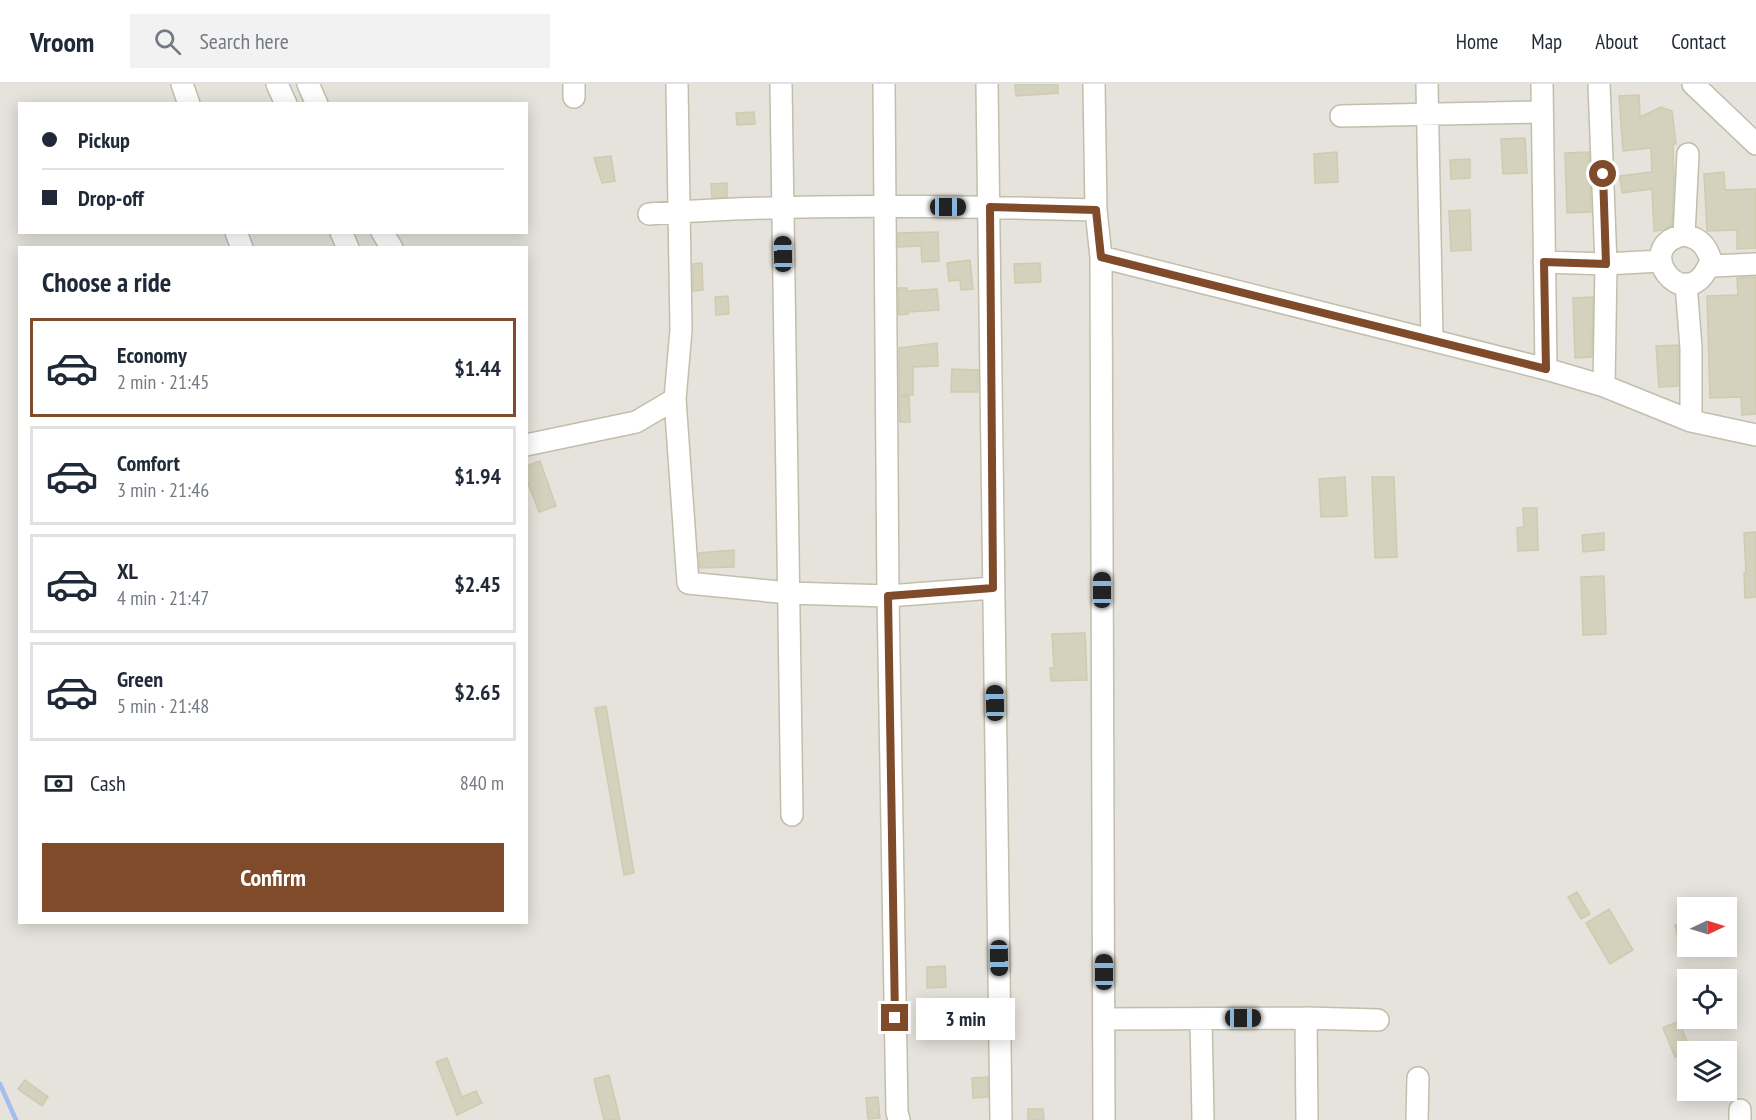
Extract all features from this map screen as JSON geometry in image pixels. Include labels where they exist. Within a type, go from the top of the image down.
[{"type":"street","points":[[182,84],[188,102]]},
{"type":"street","points":[[277,84],[285,102]]},
{"type":"street","points":[[308,84],[316,102]]},
{"type":"street","points":[[676,84],[681,330],[675,399],[688,583],[789,593],[888,596],[993,588]]},
{"type":"street","points":[[781,84],[792,815]]},
{"type":"street","points":[[884,84],[888,596],[897,1113],[899,1120]]},
{"type":"street","points":[[987,84],[1001,1120]]},
{"type":"street","points":[[1094,84],[1096,210],[1101,257],[1104,1120]]},
{"type":"street","points":[[1427,84],[1432,340]]},
{"type":"street","points":[[1542,84],[1546,369]]},
{"type":"street","points":[[1599,84],[1606,264],[1604,386]]},
{"type":"street","points":[[1693,84],[1756,144]]},
{"type":"street","points":[[1341,116],[1542,112]]},
{"type":"street","points":[[1684,235],[1688,154]]},
{"type":"street","points":[[649,214],[783,208],[885,207],[1096,210]]},
{"type":"street","points":[[1713,266],[1705,245],[1699,239],[1684,235],[1665,246],[1661,261],[1666,275],[1671,280],[1686,284],[1700,279],[1708,267],[1756,264]]},
{"type":"street","points":[[1101,257],[1546,369],[1604,386],[1690,421],[1756,435]]},
{"type":"street","points":[[1544,262],[1606,264],[1661,261]]},
{"type":"street","points":[[1686,284],[1691,348],[1690,421]]},
{"type":"street","points":[[528,445],[636,422],[675,399]]},
{"type":"street","points":[[1201,1018],[1203,1120]]},
{"type":"street","points":[[1306,1018],[1307,1120]]},
{"type":"street","points":[[1104,1019],[1378,1020]]},
{"type":"street","points":[[1417,1120],[1418,1078]]},
{"type":"shaded area","points":[[0,84],[1756,84],[1756,1120],[0,1120]]},
{"type":"building","points":[[1015,84],[1058,84],[1058,93],[1016,96]]},
{"type":"building","points":[[1639,95],[1640,117],[1661,107],[1672,111],[1676,144],[1673,144],[1672,226],[1663,230],[1654,231],[1652,189],[1622,193],[1620,176],[1652,172],[1651,148],[1623,151],[1619,96]]},
{"type":"building","points":[[754,112],[755,124],[737,125],[736,113]]},
{"type":"building","points":[[1525,138],[1527,173],[1503,174],[1501,139]]},
{"type":"building","points":[[1337,152],[1338,182],[1315,183],[1314,154]]},
{"type":"building","points":[[1589,152],[1591,212],[1567,213],[1565,153]]},
{"type":"building","points":[[611,156],[615,181],[602,183],[594,158]]},
{"type":"building","points":[[1470,159],[1470,178],[1451,179],[1450,160]]},
{"type":"building","points":[[1724,172],[1725,190],[1756,189],[1756,248],[1737,249],[1737,230],[1707,231],[1704,174]]},
{"type":"building","points":[[727,183],[727,197],[712,197],[711,184]]},
{"type":"building","points":[[1470,210],[1471,250],[1451,251],[1449,211]]},
{"type":"building","points":[[938,232],[939,261],[922,262],[921,246],[898,247],[898,233]]},
{"type":"building","points":[[970,260],[973,289],[961,290],[960,280],[949,281],[947,263]]},
{"type":"building","points":[[702,263],[703,290],[693,291],[693,264]]},
{"type":"building","points":[[1040,263],[1041,282],[1015,283],[1014,264]]},
{"type":"building","points":[[1756,277],[1756,414],[1742,415],[1741,397],[1710,398],[1707,296],[1738,295],[1737,278]]},
{"type":"building","points":[[898,288],[907,288],[907,291],[937,289],[939,310],[908,312],[908,314],[899,315]]},
{"type":"building","points":[[728,296],[729,314],[716,315],[715,297]]},
{"type":"building","points":[[1593,297],[1592,357],[1575,358],[1573,298]]},
{"type":"building","points":[[937,343],[938,366],[913,367],[913,395],[899,395],[899,348]]},
{"type":"building","points":[[1678,345],[1678,386],[1659,387],[1656,346]]},
{"type":"building","points":[[952,369],[978,370],[978,392],[951,392]]},
{"type":"building","points":[[909,396],[910,422],[900,422],[899,397]]},
{"type":"building","points":[[540,461],[556,506],[539,512],[528,483],[528,465]]},
{"type":"building","points":[[1345,477],[1347,516],[1321,517],[1319,479]]},
{"type":"building","points":[[1372,477],[1394,477],[1397,557],[1375,558]]},
{"type":"building","points":[[1523,508],[1537,508],[1538,550],[1518,551],[1517,528],[1524,527]]},
{"type":"building","points":[[1756,532],[1756,597],[1745,598],[1744,533]]},
{"type":"building","points":[[1604,533],[1604,550],[1583,552],[1582,535]]},
{"type":"building","points":[[734,550],[734,567],[700,568],[699,553]]},
{"type":"building","points":[[1604,576],[1606,634],[1583,635],[1581,577]]},
{"type":"building","points":[[1085,633],[1087,680],[1051,681],[1050,668],[1054,668],[1052,634]]},
{"type":"building","points":[[606,706],[634,873],[624,875],[595,708]]},
{"type":"building","points":[[1577,892],[1590,914],[1581,919],[1568,897]]},
{"type":"building","points":[[1609,909],[1633,950],[1610,964],[1586,923]]},
{"type":"building","points":[[945,966],[946,987],[927,988],[927,967]]},
{"type":"building","points":[[1677,1022],[1677,1029],[1682,1029],[1687,1041],[1677,1041],[1677,1056],[1675,1057],[1663,1028]]},
{"type":"building","points":[[447,1058],[462,1097],[476,1091],[482,1103],[457,1115],[436,1062]]},
{"type":"building","points":[[609,1075],[620,1120],[604,1120],[594,1079]]},
{"type":"building","points":[[988,1077],[988,1097],[973,1098],[972,1078]]},
{"type":"building","points":[[25,1080],[48,1097],[42,1106],[18,1089]]},
{"type":"building","points":[[878,1097],[880,1118],[868,1119],[866,1098]]},
{"type":"building","points":[[1028,1109],[1043,1109],[1044,1120],[1028,1120]]},
{"type":"waterway","points":[[0,1084],[16,1120]]},
{"type":"route","points":[[895,1018],[888,596],[993,588],[990,207],[1096,210],[1101,257],[1546,369],[1544,262],[1606,264],[1603,174]]}]
